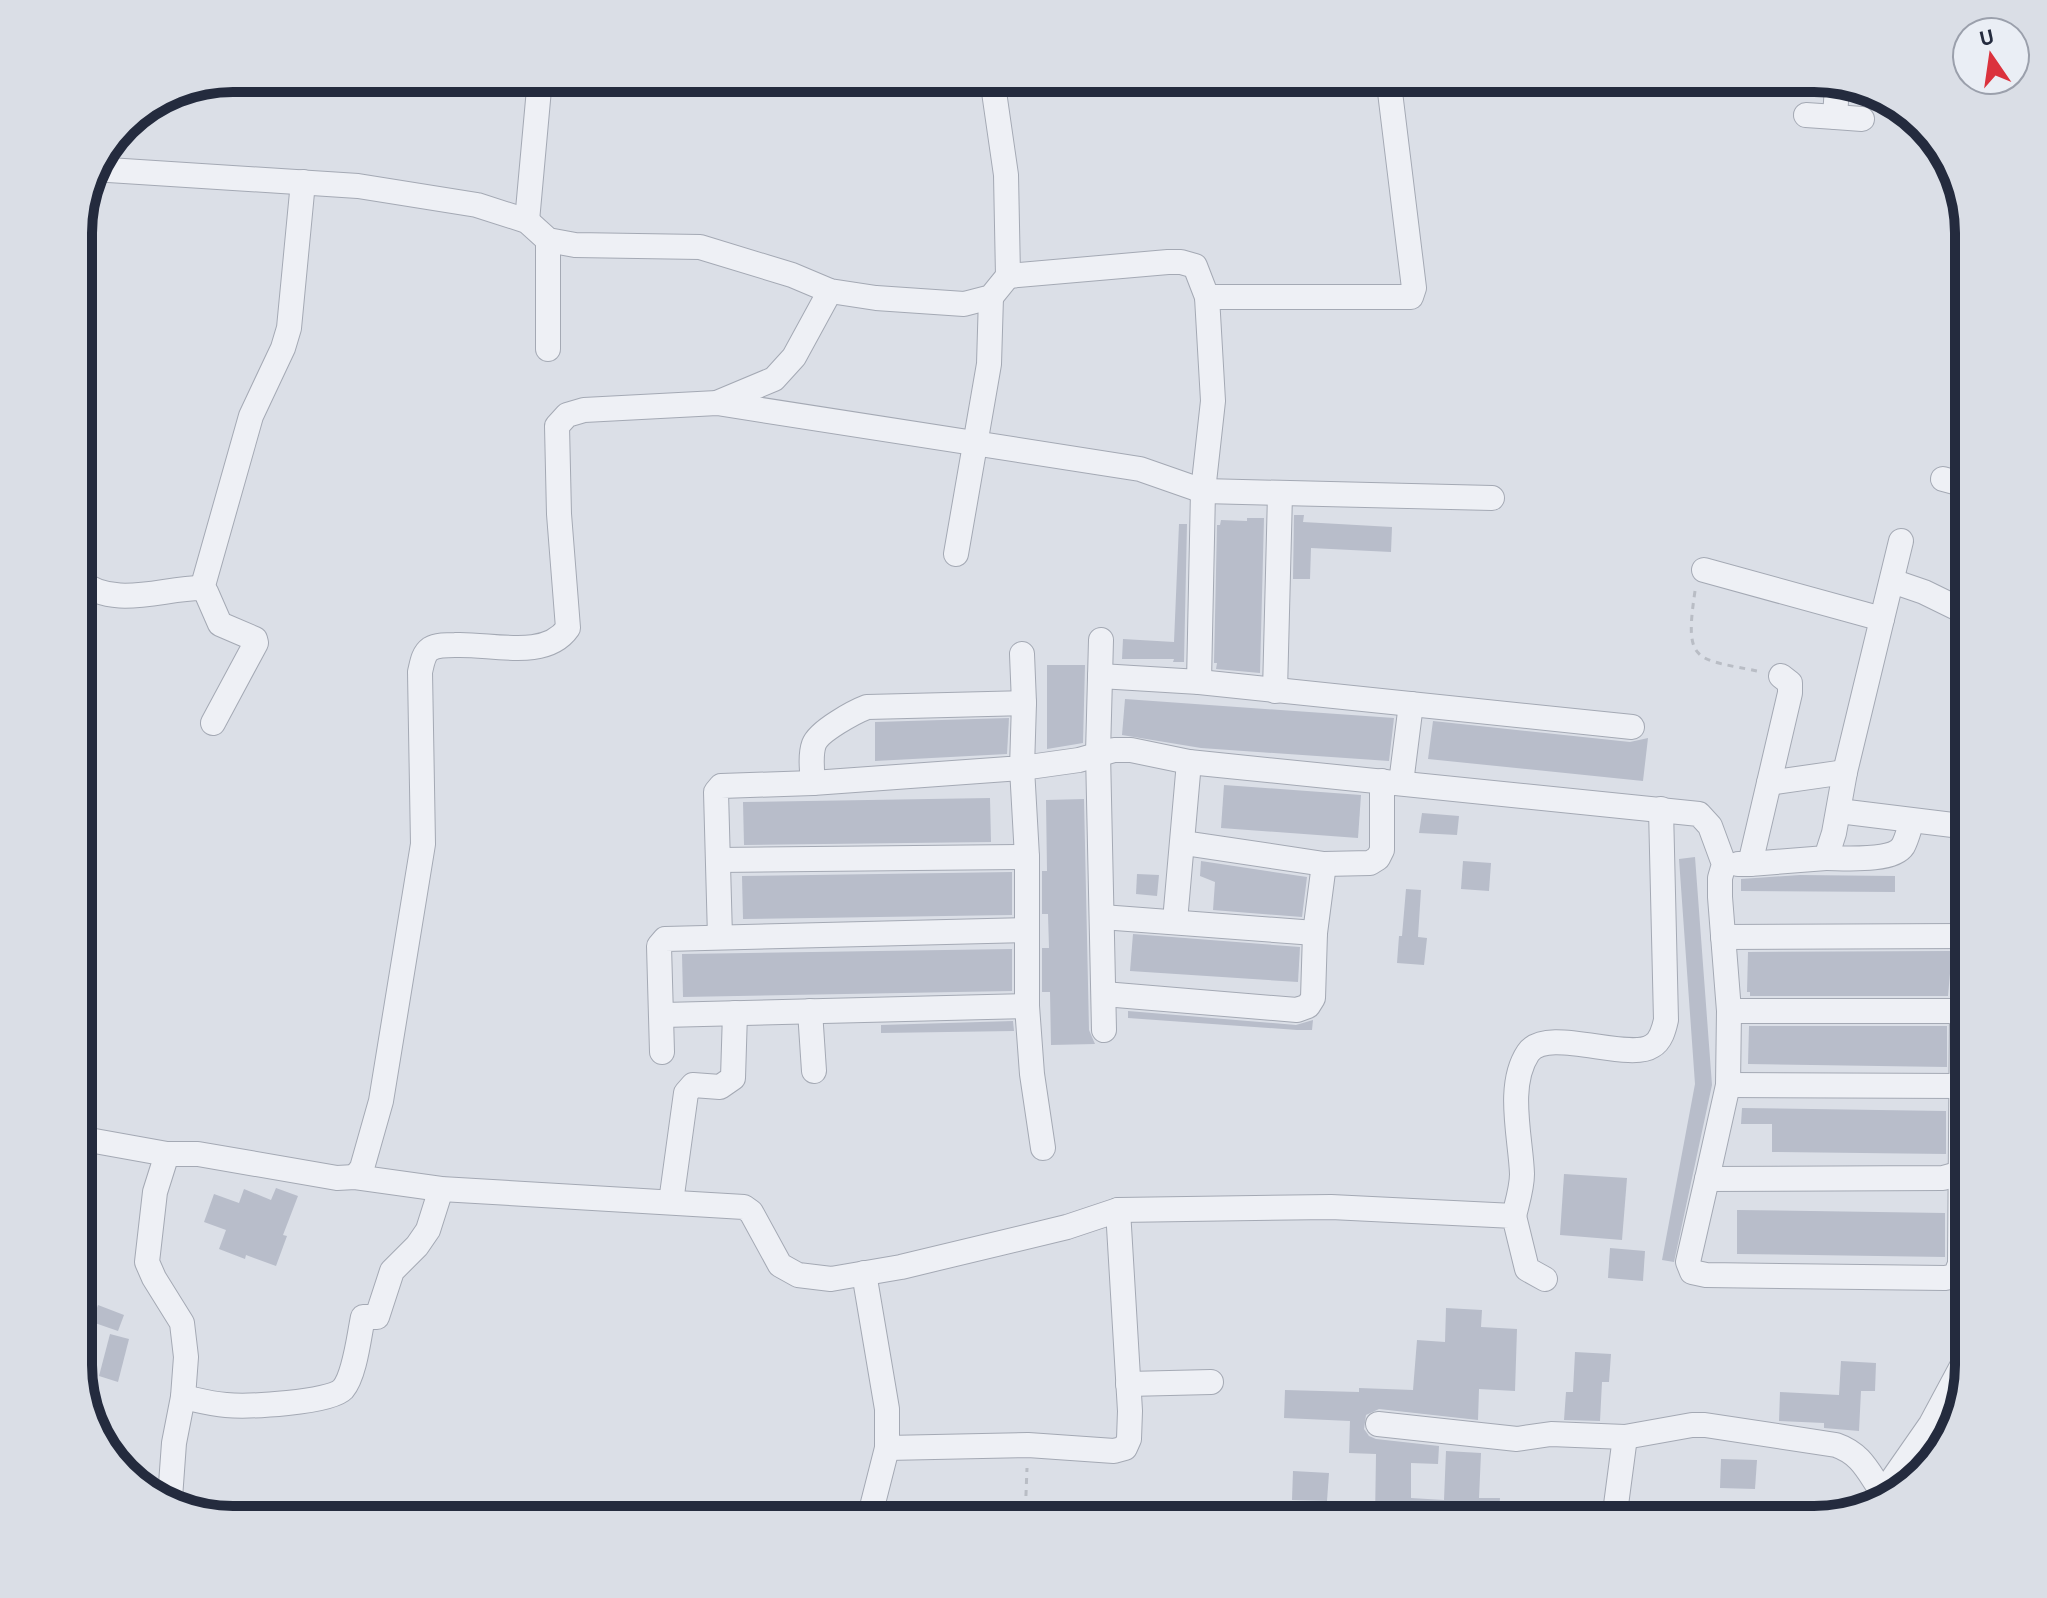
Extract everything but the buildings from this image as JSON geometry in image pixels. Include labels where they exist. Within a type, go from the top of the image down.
[{"type":"street","points":[[527,221],[539,92]]},
{"type":"street","points":[[108,170],[358,186],[477,205],[527,221],[548,240],[575,245],[700,247],[792,275],[830,291],[876,298],[964,304],[991,297],[1008,276],[1006,175],[994,92]]},
{"type":"street","points":[[1207,297],[1411,297],[1414,288],[1390,92]]},
{"type":"street","points":[[1835,117],[1836,94]]},
{"type":"street","points":[[1806,115],[1862,119]]},
{"type":"street","points":[[213,723],[256,642],[254,638],[220,624],[202,589],[251,416],[283,348],[289,328],[303,182]]},
{"type":"street","points":[[548,240],[548,349]]},
{"type":"street","points":[[1008,276],[1181,262],[1195,266],[1207,297],[1213,401],[1203,491],[1199,682]]},
{"type":"street","points":[[717,403],[774,379],[794,357],[830,291]]},
{"type":"street","points":[[956,554],[989,364],[991,297]]},
{"type":"street","points":[[355,1177],[362,1168],[381,1101],[423,844],[420,672],[424,657],[431,649],[441,646],[477,644],[525,649],[561,638],[568,628],[559,514],[557,426],[567,415],[584,410],[717,403],[1140,469],[1203,491],[1492,498]]},
{"type":"street","points":[[1943,479],[1955,482]]},
{"type":"street","points":[[1275,691],[1280,494]]},
{"type":"street","points":[[1826,858],[1901,541]]},
{"type":"street","points":[[1704,570],[1882,619]]},
{"type":"street","points":[[1892,581],[1955,607]]},
{"type":"street","points":[[92,589],[129,596],[202,589]]},
{"type":"street","points":[[1101,640],[1098,753],[1104,1030]]},
{"type":"street","points":[[1022,654],[1027,1006],[1032,1074],[1043,1148]]},
{"type":"street","points":[[1100,676],[1199,682],[1632,727]]},
{"type":"street","points":[[1750,864],[1790,693],[1790,683],[1781,676]]},
{"type":"street","points":[[813,783],[812,757],[816,739],[848,714],[867,707],[1024,703]]},
{"type":"street","points":[[1184,843],[1324,864],[1370,863],[1378,858],[1382,850],[1392,782],[1411,704]]},
{"type":"street","points":[[720,937],[716,792],[721,786],[813,783],[1022,768],[1079,760],[1098,753],[1131,750],[1189,762],[1699,814],[1706,819],[1724,864],[1720,878],[1729,1011],[1728,1085],[1688,1262],[1692,1272],[1706,1275],[1955,1276]]},
{"type":"street","points":[[1175,921],[1189,762]]},
{"type":"street","points":[[1769,783],[1845,772]]},
{"type":"street","points":[[1545,1279],[1527,1269],[1514,1216],[1522,1176],[1515,1115],[1521,1070],[1528,1052],[1535,1046],[1559,1043],[1639,1051],[1653,1046],[1664,1029],[1661,809]]},
{"type":"street","points":[[1839,811],[1955,826]]},
{"type":"street","points":[[1724,864],[1883,857],[1896,853],[1903,846],[1912,821]]},
{"type":"street","points":[[719,860],[1027,857]]},
{"type":"street","points":[[1104,994],[1297,1010],[1308,1006],[1313,998],[1315,933],[1324,864]]},
{"type":"street","points":[[1102,917],[1315,933]]},
{"type":"street","points":[[662,1052],[659,946],[665,939],[1025,930]]},
{"type":"street","points":[[1723,937],[1955,930]]},
{"type":"street","points":[[663,1015],[1027,1006]]},
{"type":"street","points":[[810,1011],[814,1071]]},
{"type":"street","points":[[1729,1011],[1955,1011]]},
{"type":"street","points":[[671,1202],[686,1093],[693,1085],[720,1087],[733,1078],[735,1013]]},
{"type":"street","points":[[1728,1085],[1955,1086]]},
{"type":"street","points":[[92,1141],[167,1154],[198,1154],[337,1178],[355,1177],[441,1189],[744,1207],[751,1212],[780,1265],[788,1271],[831,1279],[1067,1227],[1118,1210],[1331,1207],[1514,1216]]},
{"type":"street","points":[[167,1154],[155,1192],[147,1262],[182,1323],[186,1357],[171,1491]]},
{"type":"street","points":[[1707,1179],[1955,1181]]},
{"type":"street","points":[[183,1397],[223,1405],[254,1406],[332,1397],[343,1389],[350,1376],[363,1317],[377,1317],[392,1271],[428,1230],[441,1189]]},
{"type":"street","points":[[887,1448],[1028,1445],[1114,1451],[1125,1448],[1129,1439],[1130,1411],[1118,1210]]},
{"type":"street","points":[[864,1273],[887,1409],[887,1448],[872,1506]]},
{"type":"street","points":[[1895,1480],[1954,1381]]},
{"type":"street","points":[[1128,1384],[1211,1382]]},
{"type":"street","points":[[1378,1424],[1517,1439],[1551,1434],[1625,1437],[1705,1425],[1836,1445],[1856,1454],[1883,1488]]},
{"type":"street","points":[[1616,1506],[1625,1437]]},
{"type":"path","points":[[1704,570],[1697,574],[1689,630],[1694,650],[1706,660],[1781,676]]},
{"type":"path","points":[[1026,1506],[1028,1445]]}]
